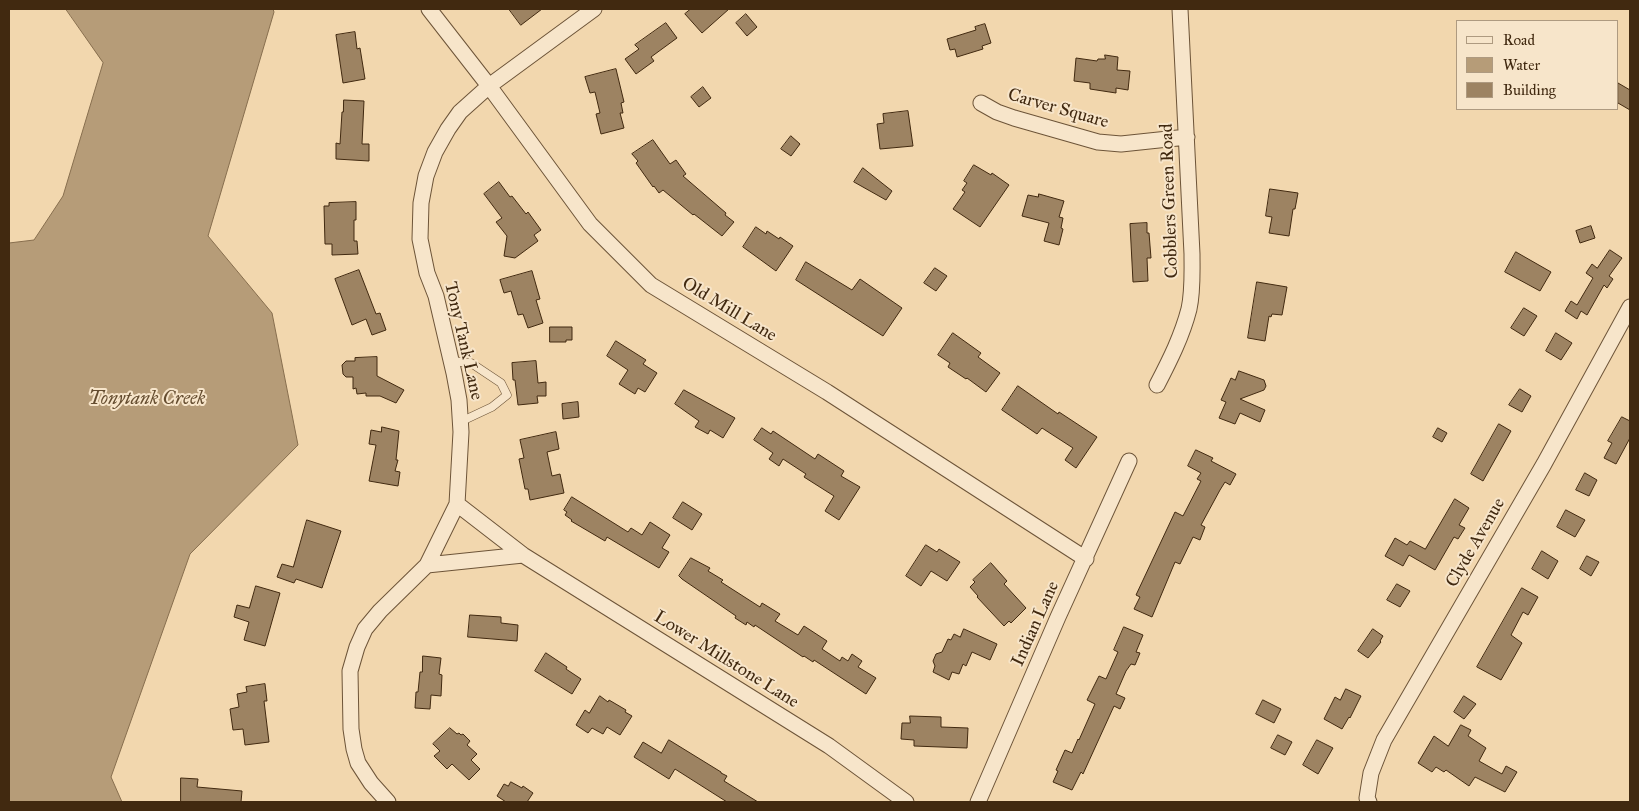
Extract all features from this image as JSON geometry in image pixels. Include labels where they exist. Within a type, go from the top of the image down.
[{"type":"street","name":"Old Mill Lane","points":[[429,9],[489,86],[590,224],[651,285],[827,392],[1086,559]]},
{"type":"street","name":"Tony Tank Lane","points":[[388,802],[371,783],[358,763],[351,729],[350,671],[357,647],[365,630],[380,611],[426,565],[457,504],[460,400],[436,296],[427,273],[420,239],[421,203],[426,176],[435,152],[460,112],[489,86],[594,9]]},
{"type":"street","name":"Cobblers Green Road","points":[[1157,385],[1178,344],[1189,307],[1192,280],[1180,9]]},
{"type":"street","name":"Carver Square","points":[[981,103],[997,112],[1023,121],[1098,142],[1121,144],[1187,137]]},
{"type":"street","name":"Clyde Avenue","points":[[1369,802],[1367,798],[1372,773],[1384,740],[1544,464],[1630,307]]},
{"type":"street","name":"Indian Lane","points":[[978,802],[1058,617],[1129,461]]},
{"type":"street","name":"Lower Millstone Lane","points":[[457,504],[522,555],[829,746],[906,802]]},
{"type":"street","points":[[426,565],[522,555]]},
{"type":"lane","points":[[451,361],[471,363],[501,383],[507,395],[492,407],[460,422]]},
{"type":"water","name":"Tonytank Creek","points":[[66,9],[273,9],[274,12],[208,236],[272,313],[298,445],[190,554],[111,777],[122,802],[9,802],[9,243],[34,240],[63,196],[103,63]]},
{"type":"building","points":[[509,9],[542,9],[521,25]]},
{"type":"building","points":[[691,9],[729,9],[702,33],[685,14]]},
{"type":"building","points":[[746,14],[757,27],[747,36],[736,23]]},
{"type":"building","points":[[666,23],[677,38],[651,57],[654,61],[636,74],[625,59],[639,49],[635,45]]},
{"type":"building","points":[[985,24],[991,43],[982,46],[983,49],[957,57],[955,49],[950,50],[947,39],[976,30],[975,27]]},
{"type":"building","points":[[355,32],[357,49],[360,48],[365,79],[343,83],[336,35]]},
{"type":"building","points":[[1105,55],[1118,57],[1117,70],[1130,71],[1128,90],[1116,88],[1116,93],[1090,89],[1090,83],[1074,81],[1076,58],[1097,61],[1098,59],[1105,59]]},
{"type":"building","points":[[616,69],[624,102],[621,103],[623,113],[620,113],[624,128],[601,134],[596,114],[600,113],[595,92],[590,93],[585,77]]},
{"type":"building","points":[[1619,84],[1630,90],[1630,110],[1619,104]]},
{"type":"building","points":[[703,87],[711,98],[699,107],[691,97]]},
{"type":"building","points":[[344,100],[364,101],[362,144],[369,144],[369,161],[336,159],[336,143],[340,144]]},
{"type":"building","points":[[908,111],[913,146],[880,149],[877,124],[884,123],[883,114]]},
{"type":"building","points":[[791,136],[800,144],[791,156],[781,149]]},
{"type":"building","points":[[653,140],[670,164],[676,160],[686,174],[683,176],[734,222],[722,236],[663,190],[659,193],[653,187],[632,154]]},
{"type":"building","points":[[974,165],[991,175],[992,173],[1009,185],[980,227],[953,209],[965,192],[962,190],[967,183],[964,181]]},
{"type":"building","points":[[863,168],[892,191],[886,200],[854,182]]},
{"type":"building","points":[[499,182],[526,214],[528,212],[541,230],[534,235],[538,241],[515,258],[504,256],[507,236],[496,222],[502,218],[484,194]]},
{"type":"building","points":[[1270,189],[1298,193],[1295,209],[1293,209],[1289,236],[1269,233],[1272,217],[1266,216]]},
{"type":"building","points":[[1039,194],[1064,201],[1059,217],[1063,218],[1061,228],[1063,229],[1059,245],[1044,241],[1049,223],[1022,216],[1028,195],[1038,197]]},
{"type":"building","points":[[356,202],[354,241],[357,241],[358,254],[332,255],[332,244],[325,244],[324,206],[329,206],[329,203]]},
{"type":"building","points":[[1147,223],[1151,258],[1147,258],[1148,281],[1133,282],[1130,224]]},
{"type":"building","points":[[1591,226],[1595,238],[1580,243],[1576,231]]},
{"type":"building","points":[[756,227],[766,234],[767,231],[779,239],[780,237],[793,246],[776,271],[743,247]]},
{"type":"building","points":[[1610,250],[1622,258],[1609,276],[1613,279],[1607,288],[1604,285],[1587,315],[1581,311],[1577,319],[1565,311],[1571,301],[1577,305],[1593,278],[1586,273],[1592,264],[1597,268]]},
{"type":"building","points":[[1516,252],[1551,272],[1540,291],[1505,272]]},
{"type":"building","points":[[806,262],[852,290],[860,279],[902,308],[883,336],[796,280]]},
{"type":"building","points":[[935,268],[947,276],[936,291],[924,283]]},
{"type":"building","points":[[359,270],[376,314],[380,313],[386,330],[372,335],[366,319],[352,325],[335,279]]},
{"type":"building","points":[[532,271],[540,299],[536,300],[543,323],[528,328],[523,314],[518,315],[511,291],[504,293],[500,280]]},
{"type":"building","points":[[1257,282],[1287,287],[1282,315],[1272,314],[1271,317],[1269,316],[1265,341],[1248,338]]},
{"type":"building","points":[[1524,308],[1537,316],[1524,336],[1511,328]]},
{"type":"building","points":[[550,327],[572,327],[572,340],[550,342]]},
{"type":"building","points":[[953,333],[981,353],[978,357],[1000,373],[986,392],[948,367],[950,363],[938,355]]},
{"type":"building","points":[[1556,333],[1572,343],[1561,360],[1546,351]]},
{"type":"building","points":[[616,341],[646,360],[643,364],[657,373],[645,392],[638,388],[635,394],[619,384],[628,370],[607,356]]},
{"type":"building","points":[[377,357],[377,376],[404,390],[396,403],[380,396],[366,396],[366,393],[357,394],[356,388],[353,389],[353,377],[346,377],[343,374],[342,365],[346,361],[355,361],[355,358]]},
{"type":"building","points":[[536,361],[538,383],[546,382],[546,396],[537,396],[538,403],[518,405],[512,363]]},
{"type":"building","points":[[1239,371],[1264,380],[1266,386],[1264,390],[1240,399],[1265,410],[1260,422],[1240,413],[1235,424],[1219,418],[1226,402],[1221,400],[1231,378],[1235,380]]},
{"type":"building","points":[[1018,386],[1058,414],[1059,412],[1097,437],[1076,468],[1065,460],[1073,448],[1042,428],[1037,434],[1002,410]]},
{"type":"building","points":[[1520,389],[1531,396],[1522,412],[1509,405]]},
{"type":"building","points":[[684,390],[735,418],[723,438],[710,430],[708,434],[695,427],[699,421],[675,404]]},
{"type":"building","points":[[578,402],[579,417],[563,419],[562,404]]},
{"type":"building","points":[[1622,417],[1630,421],[1630,438],[1616,464],[1604,458],[1612,443],[1608,441]]},
{"type":"building","points":[[1499,424],[1511,431],[1483,481],[1471,474]]},
{"type":"building","points":[[382,427],[399,431],[396,460],[398,460],[395,471],[400,472],[398,486],[369,481],[376,445],[369,444],[371,430],[381,432]]},
{"type":"building","points":[[762,428],[771,434],[773,431],[815,459],[818,454],[844,471],[841,476],[860,487],[839,520],[825,511],[834,496],[804,477],[806,474],[783,459],[779,466],[769,459],[773,453],[754,440]]},
{"type":"building","points":[[1438,428],[1447,433],[1442,442],[1433,437]]},
{"type":"building","points":[[556,432],[559,449],[547,452],[552,476],[560,474],[564,493],[530,500],[528,489],[525,489],[519,459],[524,458],[520,440]]},
{"type":"building","points":[[1196,450],[1213,458],[1211,461],[1236,474],[1230,485],[1225,482],[1220,490],[1201,525],[1205,527],[1200,540],[1193,537],[1180,564],[1175,562],[1152,617],[1134,609],[1140,597],[1136,595],[1175,512],[1183,516],[1201,481],[1197,479],[1201,473],[1188,466]]},
{"type":"building","points":[[1585,473],[1597,480],[1589,496],[1576,490]]},
{"type":"building","points":[[572,497],[628,532],[631,528],[642,535],[650,522],[670,535],[662,548],[669,552],[659,568],[607,537],[605,541],[571,521],[565,515],[567,512],[564,510]]},
{"type":"building","points":[[1455,499],[1469,508],[1459,525],[1465,528],[1458,539],[1454,537],[1435,570],[1409,555],[1403,566],[1385,556],[1395,538],[1407,545],[1410,541],[1425,549]]},
{"type":"building","points":[[683,502],[702,514],[692,530],[673,518]]},
{"type":"building","points":[[1566,510],[1585,520],[1575,537],[1557,527]]},
{"type":"building","points":[[307,520],[341,531],[322,588],[296,579],[294,583],[277,577],[282,564],[293,567]]},
{"type":"building","points":[[926,545],[937,552],[939,549],[960,562],[947,581],[931,571],[921,586],[906,576]]},
{"type":"building","points":[[1542,551],[1558,561],[1548,579],[1532,569]]},
{"type":"building","points":[[1587,556],[1599,562],[1591,576],[1580,569]]},
{"type":"building","points":[[691,558],[710,568],[708,571],[723,580],[721,582],[760,607],[762,603],[780,614],[775,621],[798,635],[804,626],[827,641],[822,649],[840,661],[842,657],[848,661],[852,654],[862,661],[858,667],[876,678],[866,694],[814,660],[813,662],[803,657],[755,625],[754,627],[747,622],[746,625],[682,579],[679,576]]},
{"type":"building","points":[[991,563],[1007,581],[1004,584],[1026,608],[1011,623],[1009,621],[1004,626],[970,587],[975,582],[973,580]]},
{"type":"building","points":[[1397,584],[1410,591],[1400,607],[1387,600]]},
{"type":"building","points":[[256,586],[280,593],[265,646],[244,640],[249,622],[234,617],[237,605],[249,608]]},
{"type":"building","points":[[1522,588],[1538,597],[1528,615],[1523,612],[1511,635],[1522,643],[1501,680],[1477,667]]},
{"type":"building","points":[[470,615],[501,617],[501,623],[518,625],[517,641],[468,637]]},
{"type":"building","points":[[1124,627],[1143,635],[1136,652],[1140,653],[1135,665],[1131,664],[1126,671],[1116,694],[1125,698],[1120,709],[1114,706],[1083,774],[1081,772],[1072,790],[1053,782],[1058,771],[1056,770],[1065,750],[1072,753],[1079,740],[1095,704],[1087,700],[1099,676],[1106,679],[1118,652],[1114,650]]},
{"type":"building","points":[[964,629],[997,644],[990,660],[972,652],[966,666],[963,664],[959,674],[952,672],[949,680],[933,672],[935,666],[933,661],[936,654],[942,652],[948,639],[951,640],[954,634],[960,637]]},
{"type":"building","points":[[1373,629],[1383,636],[1381,642],[1368,658],[1358,651]]},
{"type":"building","points":[[546,653],[581,679],[572,694],[535,671]]},
{"type":"building","points":[[423,656],[441,658],[439,674],[442,675],[441,696],[431,695],[430,709],[415,708]]},
{"type":"building","points":[[265,684],[267,701],[264,701],[269,742],[245,745],[243,729],[233,730],[230,709],[239,707],[237,694],[247,692],[246,687]]},
{"type":"building","points":[[1346,689],[1361,696],[1342,729],[1324,719],[1335,697],[1340,700]]},
{"type":"building","points":[[600,696],[626,710],[625,712],[632,716],[620,735],[607,727],[603,734],[592,728],[588,733],[576,725],[585,710],[589,713]]},
{"type":"building","points":[[1464,696],[1476,704],[1464,719],[1454,712]]},
{"type":"building","points":[[1263,700],[1281,709],[1274,723],[1256,714]]},
{"type":"building","points":[[910,716],[941,717],[941,727],[968,728],[967,748],[914,746],[914,740],[901,739],[902,723],[910,723]]},
{"type":"building","points":[[1461,725],[1471,730],[1468,736],[1486,748],[1479,761],[1502,774],[1506,766],[1517,772],[1505,792],[1475,777],[1469,786],[1446,770],[1444,772],[1436,767],[1432,772],[1418,763],[1434,736],[1448,746]]},
{"type":"building","points":[[450,728],[457,734],[463,734],[470,741],[467,745],[477,754],[471,760],[480,769],[469,780],[452,764],[447,769],[434,756],[440,751],[433,744]]},
{"type":"building","points":[[1278,735],[1292,742],[1285,755],[1271,748]]},
{"type":"building","points":[[669,740],[727,776],[724,781],[758,802],[727,802],[675,769],[669,779],[634,757],[643,742],[661,753]]},
{"type":"building","points":[[1317,740],[1333,748],[1318,774],[1303,765]]},
{"type":"building","points":[[181,778],[198,779],[197,787],[242,791],[241,802],[181,802]]},
{"type":"building","points":[[511,782],[522,788],[523,786],[533,793],[527,802],[506,802],[497,796],[504,784],[508,786]]}]
